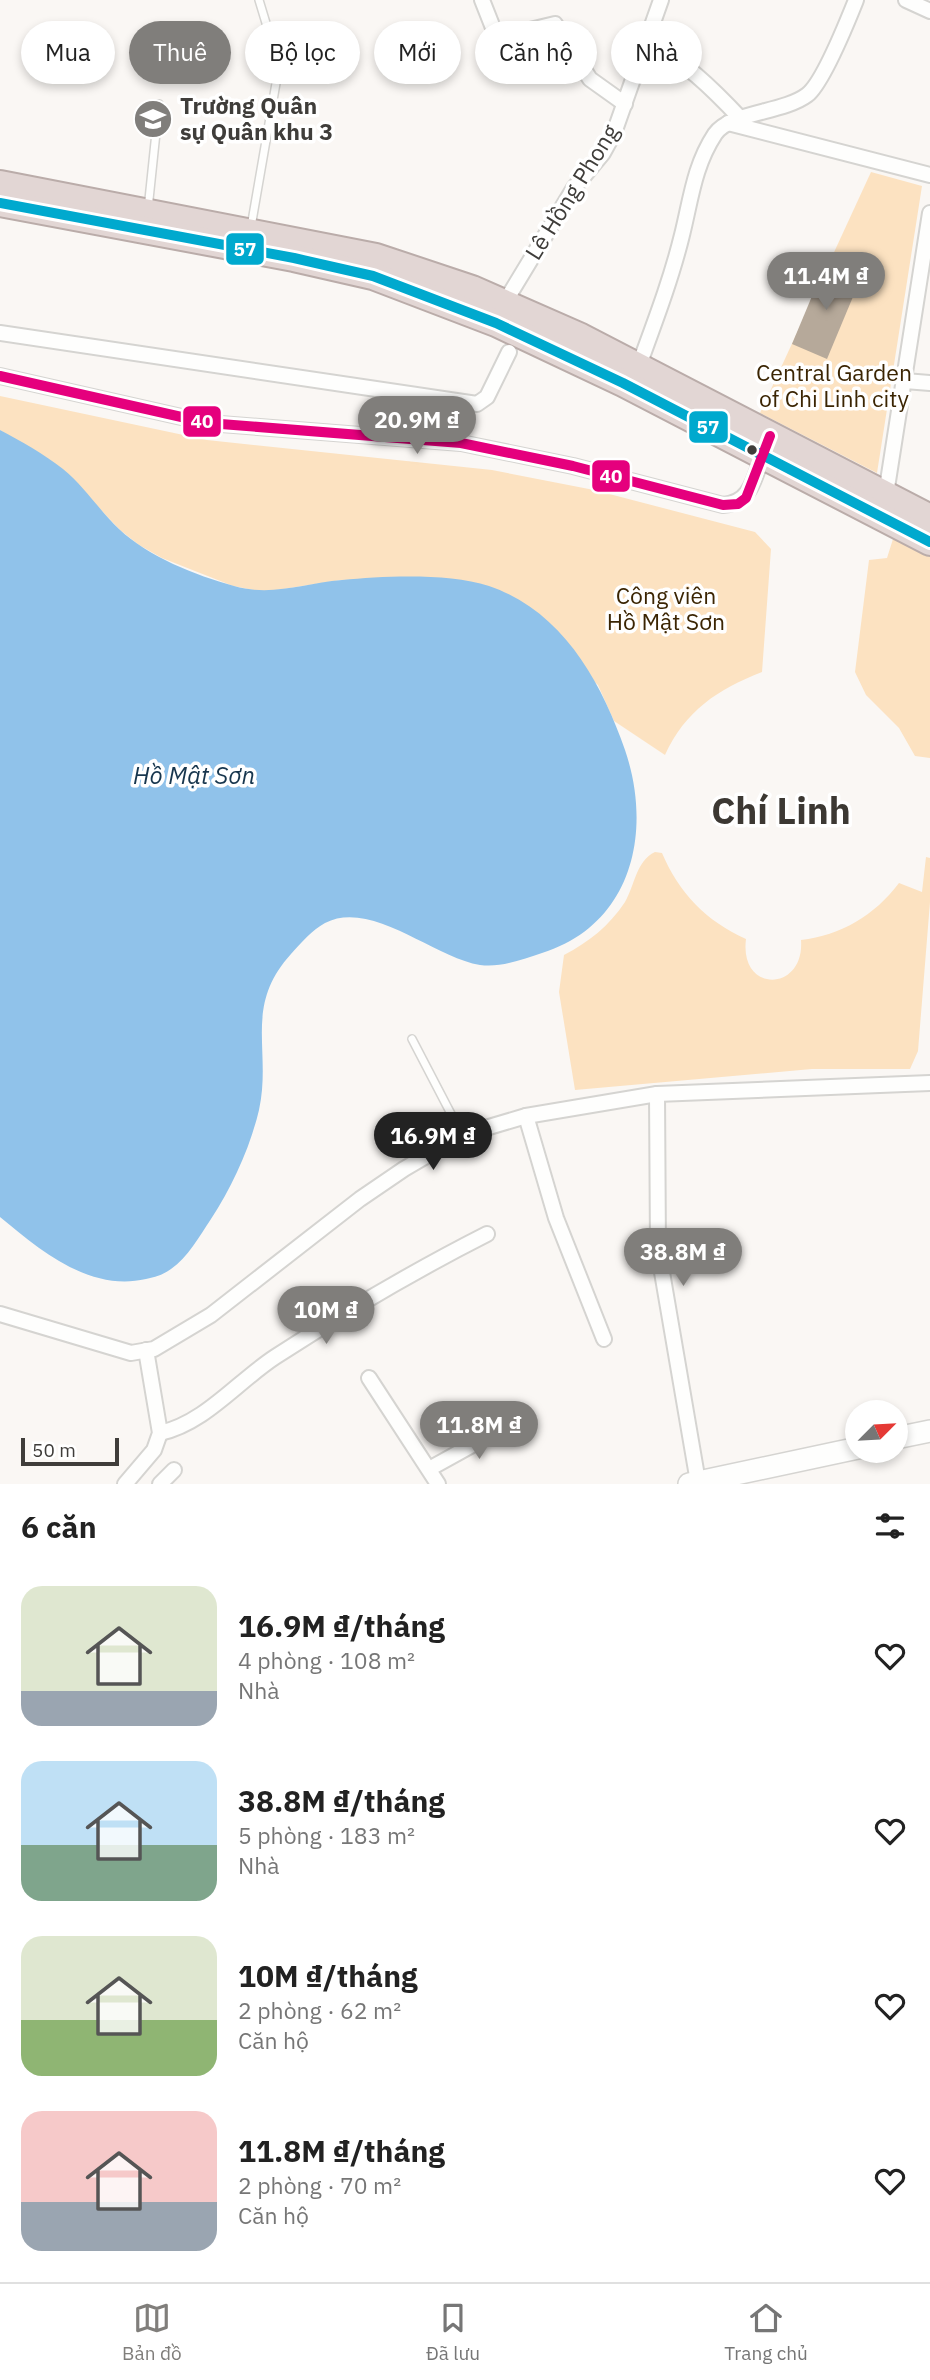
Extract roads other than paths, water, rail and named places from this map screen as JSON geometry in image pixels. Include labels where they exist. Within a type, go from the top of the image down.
[{"type":"highway","points":[[0,184],[373,276],[500,312],[622,383],[886,494],[930,518]]},
{"type":"highway","points":[[0,203],[250,231],[376,257],[500,312],[638,368],[930,542]]},
{"type":"street","points":[[482,0],[497,38],[555,23],[590,79],[625,104]]},
{"type":"street","name":"Lê Hồng Phong","points":[[652,21],[660,0]]},
{"type":"street","points":[[638,368],[665,294],[683,233],[692,180],[716,134],[725,123],[782,107],[808,94],[844,30],[856,0]]},
{"type":"street","points":[[906,0],[930,11]]},
{"type":"street","points":[[702,78],[741,119]]},
{"type":"street","name":"Lê Hồng Phong","points":[[500,312],[574,188],[603,153],[631,84]]},
{"type":"street","points":[[725,123],[930,175]]},
{"type":"street","points":[[886,494],[925,274],[930,214]]},
{"type":"street","points":[[0,333],[477,404],[487,397],[509,352]]},
{"type":"street","points":[[0,376],[208,423],[461,443],[573,466],[723,505],[738,504],[746,498],[766,445]]},
{"type":"street","points":[[905,381],[930,383]]},
{"type":"street","points":[[0,1314],[131,1353],[146,1350],[162,1345],[211,1315],[360,1199],[404,1168],[462,1135],[526,1116],[657,1094],[930,1083]]},
{"type":"street","points":[[657,1094],[658,1249],[694,1483],[845,1451]]},
{"type":"street","points":[[526,1116],[556,1218],[604,1339]]},
{"type":"street","points":[[160,1433],[180,1429],[276,1356],[430,1264],[487,1234]]},
{"type":"street","points":[[125,1484],[154,1450],[160,1433],[146,1350]]},
{"type":"street","points":[[369,1378],[438,1484]]},
{"type":"street","points":[[429,1469],[512,1423]]},
{"type":"street","points":[[908,1436],[930,1432]]},
{"type":"street","points":[[160,1484],[174,1470]]},
{"type":"lane","points":[[250,231],[279,66],[259,0]]},
{"type":"lane","points":[[146,221],[159,104]]},
{"type":"lane","points":[[412,1039],[462,1135]]},
{"type":"water","name":"Hồ Mật Sơn","points":[[0,430],[63,469],[131,539],[173,564],[219,582],[248,589],[275,590],[359,579],[436,577],[489,586],[515,597],[538,612],[558,631],[591,674],[615,724],[633,781],[635,843],[628,872],[615,898],[597,921],[573,940],[520,960],[488,966],[462,960],[402,932],[362,918],[343,918],[325,923],[303,941],[276,973],[268,992],[263,1011],[263,1068],[259,1110],[240,1167],[219,1207],[188,1253],[168,1271],[146,1279],[105,1280],[67,1266],[0,1217]]},
{"type":"place","name":"Trường Quân sự Quân khu 3","points":[[153,119]]},
{"type":"district","name":"Chí Linh","points":[[781,811]]},
{"type":"park label","name":"Central Garden of Chi Linh city","points":[[834,386]]},
{"type":"park label","name":"Công viên Hồ Mật Sơn","points":[[666,609]]}]
